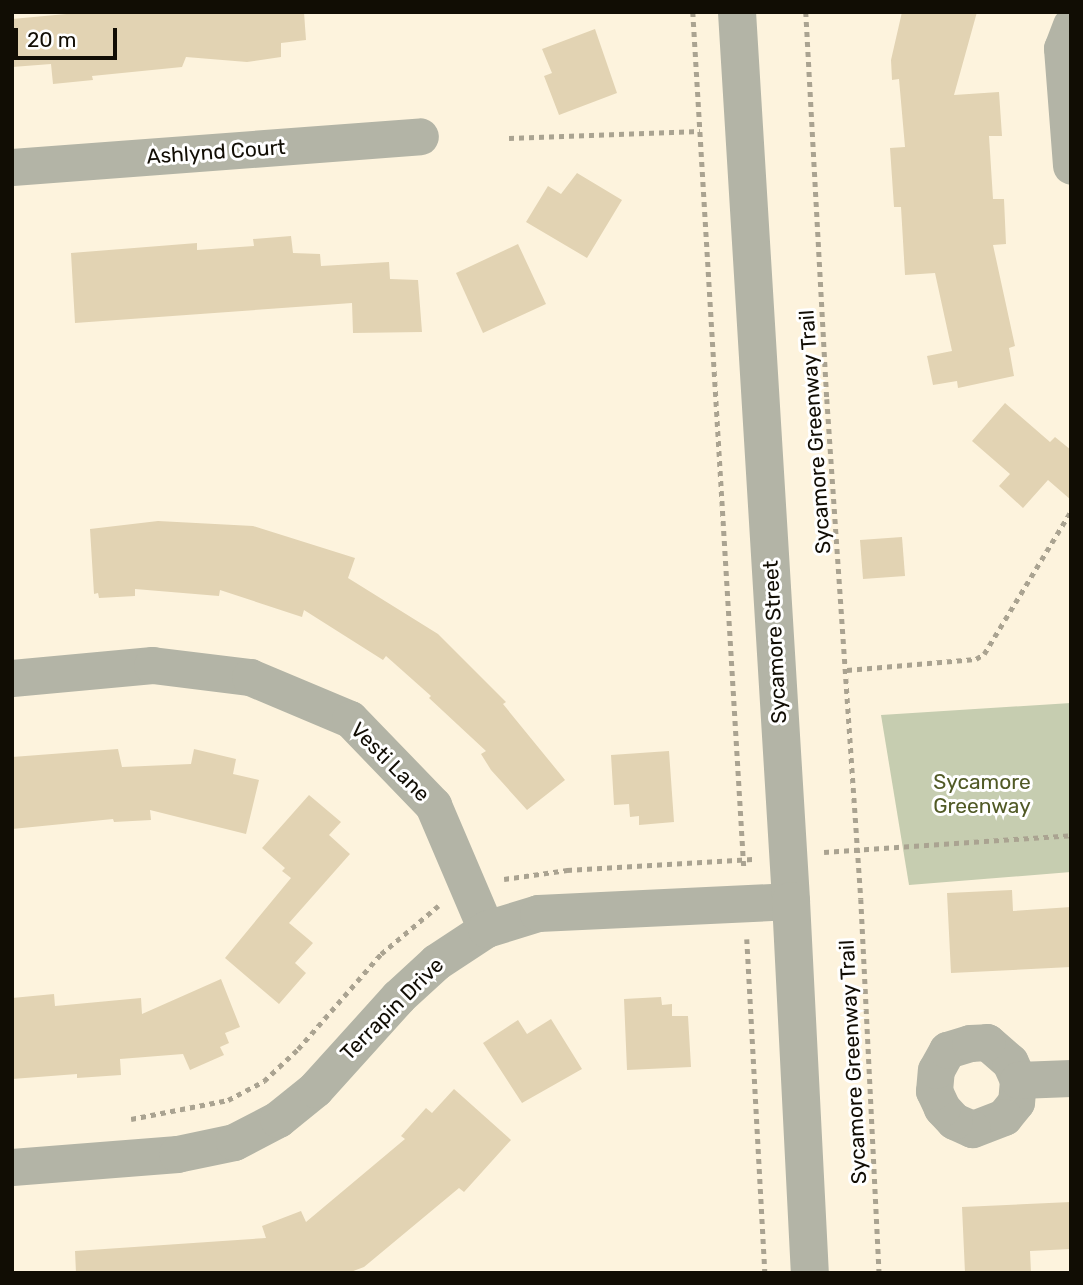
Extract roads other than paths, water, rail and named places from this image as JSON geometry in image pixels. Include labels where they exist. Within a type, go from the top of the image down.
[{"type":"street","name":"Sycamore Street","points":[[737,12],[791,901],[810,1273]]},
{"type":"street","points":[[1071,24],[1062,48],[1071,166]]},
{"type":"street","name":"Ashlynd Court","points":[[12,167],[420,136]]},
{"type":"street","name":"Vesti Lane","points":[[12,678],[152,666],[250,677],[349,719],[433,805],[485,929]]},
{"type":"street","name":"Terrapin Drive","points":[[12,1167],[177,1154],[234,1142],[278,1119],[315,1088],[407,988],[436,962],[485,929],[538,913],[791,901]]},
{"type":"street","points":[[1018,1080],[1071,1078]]},
{"type":"park label","name":"Sycamore Greenway","points":[[982,794]]}]
